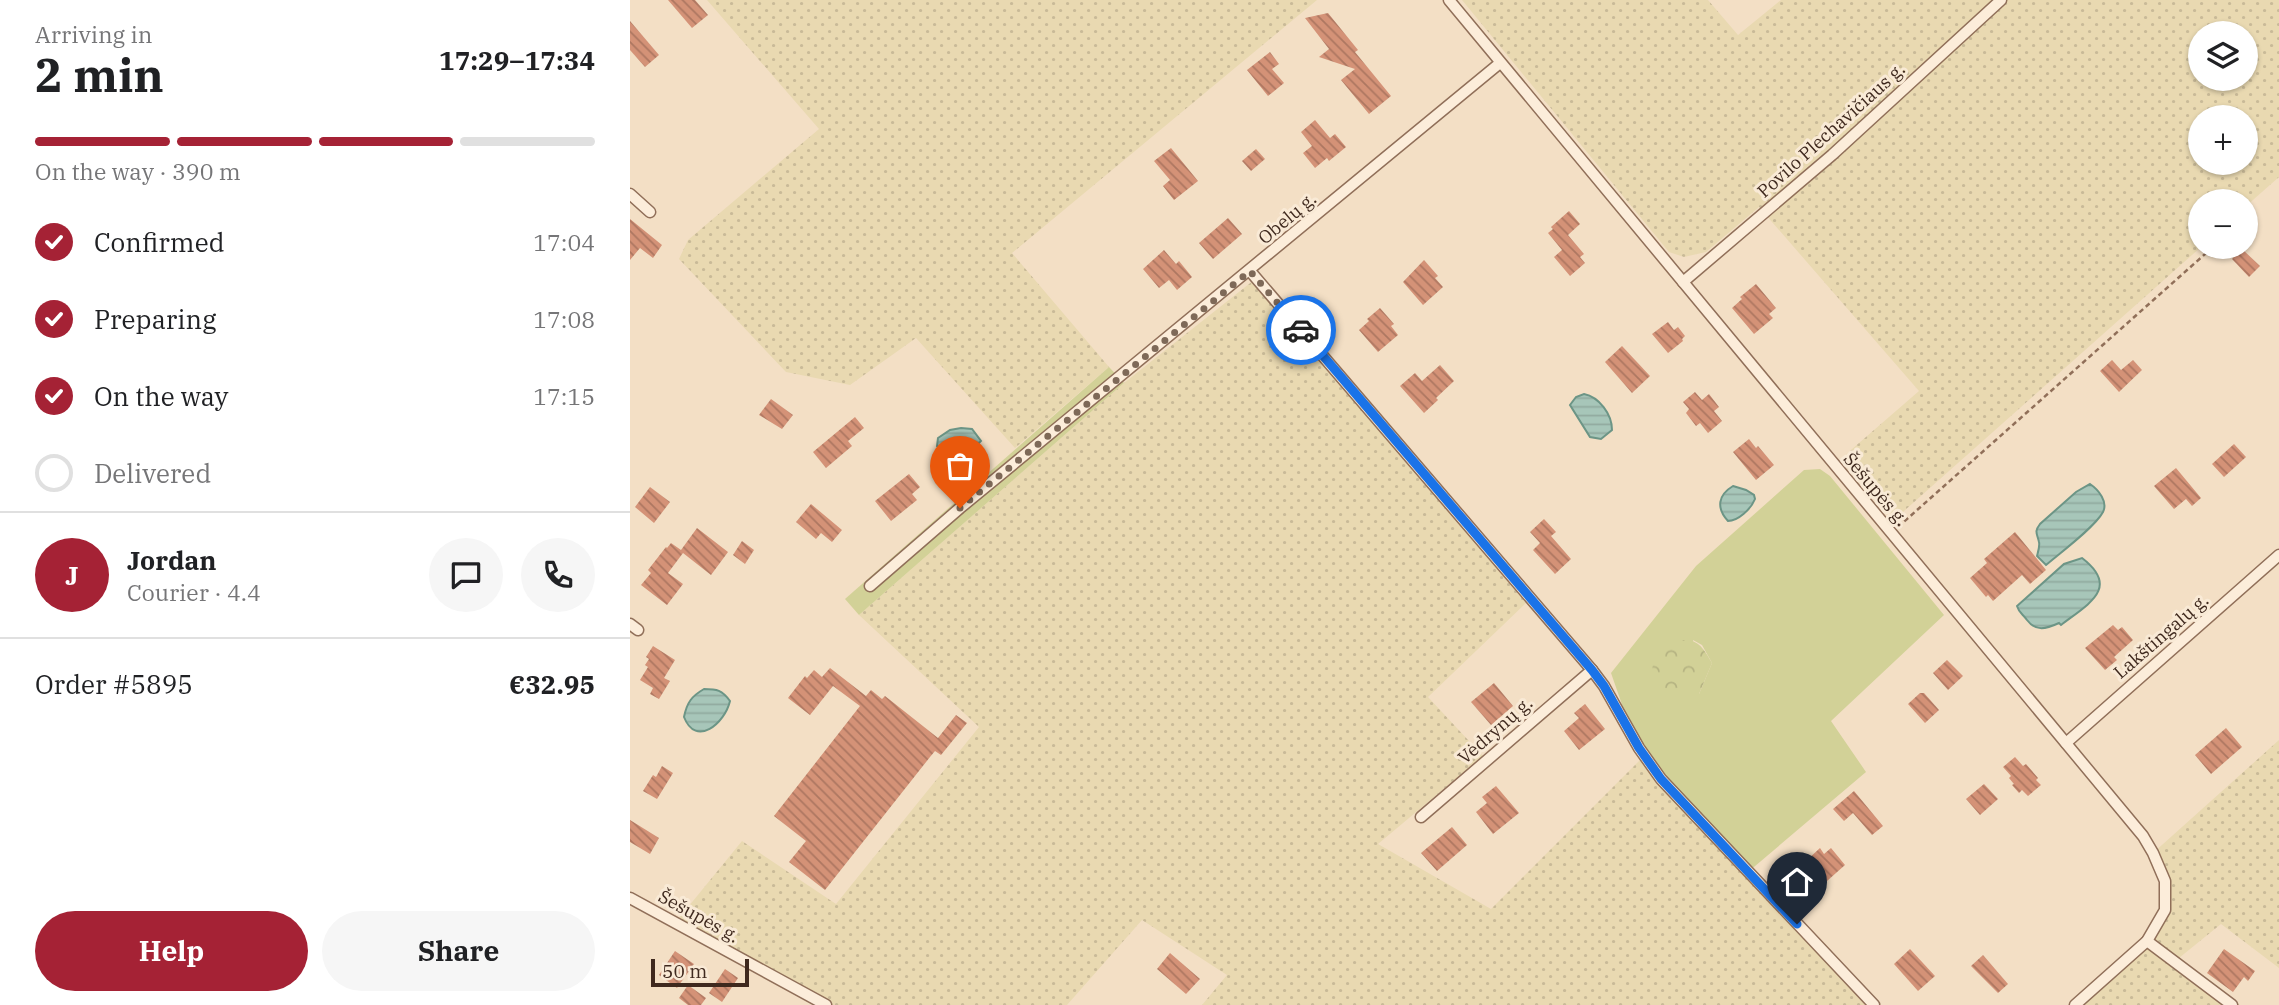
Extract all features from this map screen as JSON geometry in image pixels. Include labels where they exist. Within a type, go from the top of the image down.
[{"type":"street","name":"Šešupės g.","points":[[1449,0],[2143,836],[2165,881],[2165,911],[2147,942],[2075,1005]]},
{"type":"street","name":"Povilo Plechavičiaus g.","points":[[1683,282],[1832,155],[2001,0]]},
{"type":"street","name":"Obelų g.","points":[[870,586],[960,508],[1500,63]]},
{"type":"street","points":[[630,194],[650,212]]},
{"type":"street","points":[[1250,271],[1592,670],[1661,779],[1874,1005]]},
{"type":"street","name":"Lakštingalų g.","points":[[2066,743],[2279,555]]},
{"type":"street","name":"Vėdrynų g.","points":[[1421,817],[1592,670]]},
{"type":"street","name":"Šešupės g.","points":[[630,898],[826,1005]]},
{"type":"street","points":[[2147,942],[2232,1005]]},
{"type":"path","points":[[1891,533],[2199,259]]},
{"type":"shaded area","points":[[707,0],[1317,0],[1012,253],[1109,367],[1015,448],[916,338],[850,385],[786,372],[679,259],[688,240],[819,129]]},
{"type":"shaded area","points":[[1462,0],[1708,0],[1738,35],[1781,0],[2279,0],[2279,177],[2258,196],[2258,189],[2188,189],[2188,259],[1895,519],[1844,456],[1919,391],[1759,207],[1706,252],[1684,257],[1669,252]]},
{"type":"shaded area","points":[[1254,280],[1526,603],[1428,697],[1483,756],[1378,844],[1491,909],[1641,759],[1874,1005],[1202,1005],[1227,975],[1142,920],[1067,1005],[826,1005],[675,923],[742,841],[836,904],[979,727],[859,615],[1124,383]]},
{"type":"shaded area","points":[[1584,394],[1599,402],[1610,418],[1612,430],[1601,439],[1590,437],[1570,405],[1576,397]]},
{"type":"shaded area","points":[[972,429],[981,441],[969,453],[953,461],[937,446],[938,438],[950,430]]},
{"type":"shaded area","points":[[2090,484],[2102,496],[2103,512],[2085,532],[2046,565],[2037,556],[2038,527],[2076,492]]},
{"type":"shaded area","points":[[1733,486],[1746,490],[1754,495],[1755,499],[1744,514],[1728,521],[1720,502],[1724,493]]},
{"type":"shaded area","points":[[2082,558],[2099,578],[2100,587],[2096,595],[2061,625],[2059,623],[2042,628],[2030,624],[2017,606],[2064,564]]},
{"type":"shaded area","points":[[704,689],[719,691],[730,701],[716,724],[710,729],[696,731],[684,717],[691,700]]},
{"type":"shaded area","points":[[2279,740],[2279,968],[2221,924],[2179,958],[2240,1005],[2084,1005],[2120,964],[2147,941],[2165,911],[2165,881],[2153,853]]},
{"type":"green space","points":[[1109,367],[1124,383],[859,615],[845,599]]},
{"type":"green space","points":[[1820,469],[1830,476],[1944,615],[1831,721],[1866,772],[1748,872],[1641,759],[1611,673],[1696,566],[1804,470]],"holes":[[[1693,640],[1702,645],[1712,663],[1699,694]]]},
{"type":"green space","points":[[1668,640],[1695,642],[1712,663],[1699,694],[1671,698],[1649,691],[1654,657]]},
{"type":"building","points":[[668,0],[695,0],[708,15],[692,28]]},
{"type":"building","points":[[1328,13],[1391,96],[1369,114],[1341,80],[1355,69],[1319,57],[1329,49],[1305,18]]},
{"type":"building","points":[[630,21],[659,55],[645,67],[630,50]]},
{"type":"building","points":[[1270,52],[1279,64],[1272,69],[1284,83],[1268,96],[1247,70]]},
{"type":"building","points":[[1315,120],[1330,138],[1335,134],[1346,147],[1315,168],[1303,153],[1312,146],[1301,132]]},
{"type":"building","points":[[1171,148],[1198,181],[1174,200],[1163,186],[1170,180],[1154,161]]},
{"type":"building","points":[[1256,149],[1265,159],[1251,171],[1242,161]]},
{"type":"building","points":[[1569,211],[1580,224],[1568,235],[1584,254],[1580,257],[1585,263],[1570,276],[1554,257],[1562,250],[1548,233]]},
{"type":"building","points":[[1228,218],[1242,234],[1213,259],[1199,243]]},
{"type":"building","points":[[630,219],[662,245],[653,258],[640,248],[630,260]]},
{"type":"building","points":[[1164,250],[1176,264],[1179,261],[1192,277],[1177,290],[1169,280],[1159,288],[1143,269]]},
{"type":"building","points":[[2232,259],[2253,259],[2260,266],[2249,277]]},
{"type":"building","points":[[1424,260],[1438,276],[1435,278],[1443,287],[1423,305],[1403,282]]},
{"type":"building","points":[[1756,284],[1776,308],[1769,314],[1773,318],[1754,334],[1732,308],[1742,299],[1740,297]]},
{"type":"building","points":[[1380,308],[1394,324],[1391,326],[1398,335],[1378,352],[1359,330]]},
{"type":"building","points":[[1668,322],[1674,330],[1678,327],[1685,336],[1683,341],[1668,353],[1652,334]]},
{"type":"building","points":[[1622,346],[1650,376],[1632,393],[1605,362]]},
{"type":"building","points":[[2112,360],[2121,370],[2133,360],[2142,370],[2119,392],[2100,371]]},
{"type":"building","points":[[1440,365],[1454,381],[1424,413],[1400,386],[1415,373],[1422,381]]},
{"type":"building","points":[[1695,392],[1702,400],[1709,394],[1719,407],[1714,411],[1722,421],[1708,433],[1700,423],[1696,426],[1686,413],[1689,409],[1683,402]]},
{"type":"building","points":[[771,399],[793,415],[782,429],[759,415]]},
{"type":"building","points":[[855,417],[864,428],[848,441],[852,446],[826,468],[813,452]]},
{"type":"building","points":[[1749,439],[1774,465],[1756,480],[1733,452]]},
{"type":"building","points":[[2234,444],[2246,457],[2224,477],[2212,464]]},
{"type":"building","points":[[2176,468],[2201,498],[2192,506],[2186,499],[2174,509],[2154,486]]},
{"type":"building","points":[[909,474],[920,487],[912,494],[917,500],[891,521],[875,501]]},
{"type":"building","points":[[650,487],[670,502],[654,523],[635,507]]},
{"type":"building","points":[[811,504],[842,530],[832,542],[821,533],[816,539],[796,522]]},
{"type":"building","points":[[1544,519],[1556,532],[1551,536],[1571,559],[1555,574],[1533,550],[1540,543],[1530,532]]},
{"type":"building","points":[[697,528],[728,552],[711,575],[683,553],[668,573],[683,584],[667,605],[641,585],[651,573],[648,570],[666,547],[671,543],[681,550]]},
{"type":"building","points":[[2015,532],[2046,570],[2030,584],[2022,575],[1993,601],[1988,595],[1986,597],[1970,578],[1987,563],[1984,559]]},
{"type":"building","points":[[742,541],[754,550],[745,564],[733,555]]},
{"type":"building","points":[[2113,625],[2118,630],[2122,627],[2133,640],[2114,657],[2117,660],[2105,670],[2085,648]]},
{"type":"building","points":[[653,646],[675,660],[664,678],[670,681],[659,699],[650,694],[653,688],[640,680],[648,667],[645,665],[649,659],[646,657]]},
{"type":"building","points":[[1947,660],[1963,676],[1948,690],[1933,673]]},
{"type":"building","points":[[830,668],[866,696],[871,690],[882,699],[885,696],[938,738],[956,715],[967,723],[941,755],[935,751],[825,890],[789,862],[806,841],[774,816],[860,706],[833,686],[810,715],[788,698],[805,676],[807,678],[814,670],[822,677]]},
{"type":"building","points":[[1494,683],[1513,706],[1491,725],[1471,702]]},
{"type":"building","points":[[1920,693],[1924,693],[1939,710],[1925,723],[1908,704]]},
{"type":"building","points":[[1585,704],[1605,729],[1579,750],[1564,731],[1579,718],[1574,713]]},
{"type":"building","points":[[2226,728],[2242,747],[2211,774],[2195,755]]},
{"type":"building","points":[[2015,757],[2023,766],[2026,764],[2041,785],[2028,796],[2022,790],[2019,793],[2012,785],[2014,784],[2009,778],[2011,776],[2003,767]]},
{"type":"building","points":[[662,766],[673,773],[657,799],[643,791]]},
{"type":"building","points":[[1984,784],[1998,799],[1980,815],[1966,799]]},
{"type":"building","points":[[1496,786],[1519,813],[1493,834],[1476,812],[1487,803],[1482,797]]},
{"type":"building","points":[[1854,791],[1883,826],[1872,835],[1853,813],[1844,821],[1833,809]]},
{"type":"building","points":[[630,820],[659,838],[650,854],[630,842]]},
{"type":"building","points":[[1452,827],[1467,845],[1437,871],[1421,853]]},
{"type":"building","points":[[1820,848],[1824,854],[1831,848],[1845,865],[1818,889],[1808,877],[1815,872],[1806,861]]},
{"type":"building","points":[[1910,949],[1935,976],[1918,991],[1894,964]]},
{"type":"building","points":[[2224,949],[2255,971],[2248,981],[2244,977],[2233,992],[2207,973]]},
{"type":"building","points":[[675,951],[694,964],[677,988],[659,975]]},
{"type":"building","points":[[1170,953],[1200,979],[1186,994],[1157,969]]},
{"type":"building","points":[[1983,955],[2008,984],[1998,993],[1971,966]]},
{"type":"building","points":[[725,969],[738,978],[722,1002],[709,993]]},
{"type":"building","points":[[688,985],[706,998],[701,1005],[688,1005],[679,998]]},
{"type":"way so far","points":[[960,508],[1250,271],[1301,330]]},
{"type":"route","points":[[1301,330],[1592,670],[1661,779],[1797,924]]}]
